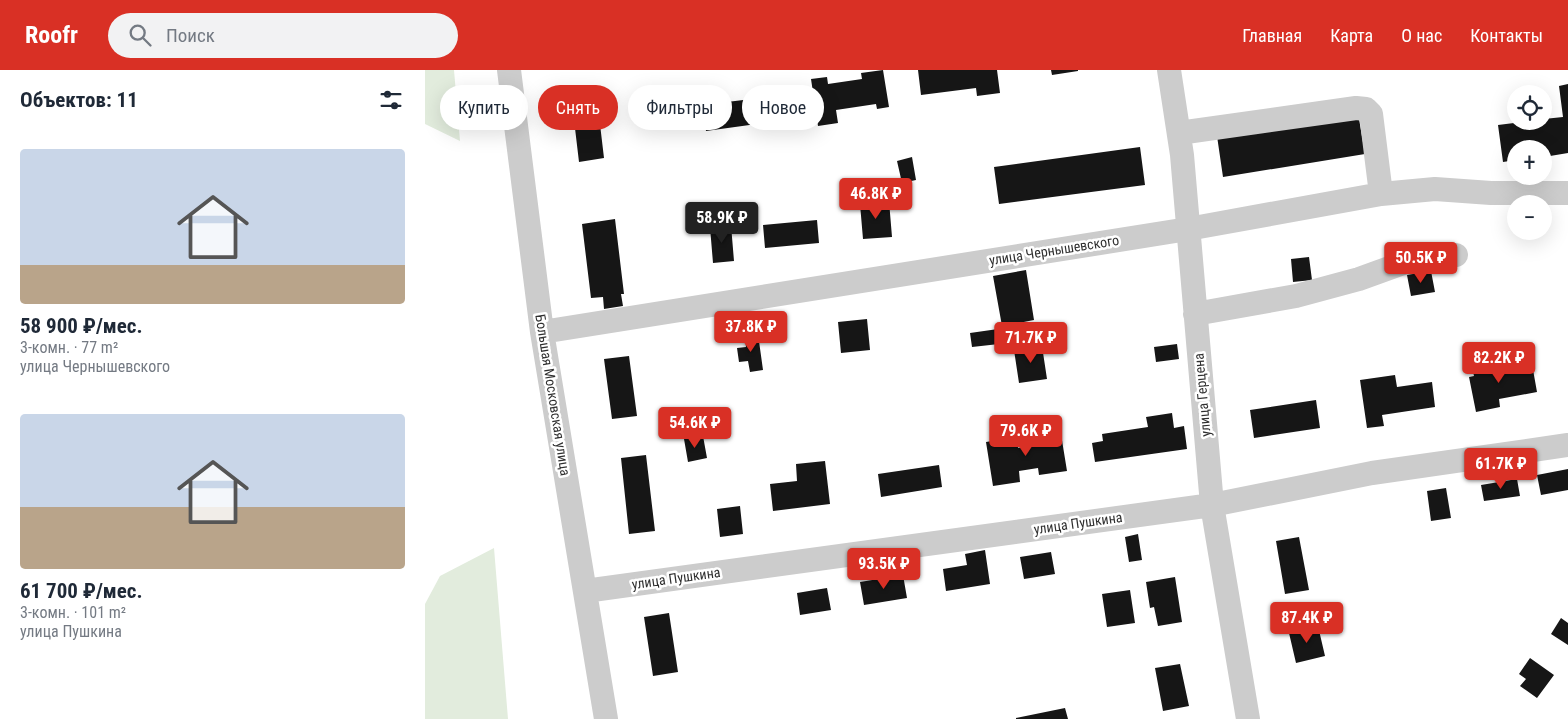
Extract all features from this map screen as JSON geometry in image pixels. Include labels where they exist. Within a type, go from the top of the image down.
[{"type":"street","name":"Большая Московская улица","points":[[509,70],[542,332],[606,719]]},
{"type":"street","name":"улица Герцена","points":[[1169,70],[1179,133],[1212,505],[1248,719]]},
{"type":"street","points":[[1179,133],[1356,108],[1367,109],[1371,114],[1381,194]]},
{"type":"street","name":"улица Чернышевского","points":[[542,332],[1188,229],[1381,194],[1435,188],[1491,194],[1568,193]]},
{"type":"street","points":[[1195,314],[1296,296],[1359,279],[1406,262],[1455,255]]},
{"type":"street","name":"улица Пушкина","points":[[585,591],[1212,505],[1372,473],[1568,445]]},
{"type":"green space","points":[[425,70],[454,70],[455,85],[440,85],[440,130],[459,130],[460,141],[425,124]]},
{"type":"green space","points":[[494,548],[508,719],[425,719],[425,604],[440,576]]},
{"type":"building","points":[[883,70],[889,107],[877,109],[876,104],[836,110],[838,123],[824,125],[824,85],[812,85],[811,79],[827,77],[828,84],[862,79],[861,73]]},
{"type":"building","points":[[918,70],[997,70],[1000,93],[977,96],[976,88],[921,95]]},
{"type":"building","points":[[1051,70],[1078,70],[1078,71],[1052,75]]},
{"type":"building","points":[[1568,84],[1568,153],[1552,156],[1552,140],[1507,140],[1507,161],[1503,162],[1498,125],[1507,124],[1507,130],[1552,130],[1552,118],[1563,117],[1559,86]]},
{"type":"building","points":[[742,100],[742,126],[732,127],[732,101]]},
{"type":"building","points":[[1358,113],[1365,154],[1223,177],[1217,136]]},
{"type":"building","points":[[575,130],[601,130],[604,158],[579,162]]},
{"type":"building","points":[[1140,147],[1145,185],[999,204],[994,167]]},
{"type":"building","points":[[912,157],[916,180],[902,183],[897,161]]},
{"type":"building","points":[[889,201],[892,237],[863,239],[860,204]]},
{"type":"building","points":[[615,219],[624,294],[621,294],[623,306],[604,309],[603,297],[591,298],[582,224]]},
{"type":"building","points":[[817,220],[819,243],[765,248],[763,225]]},
{"type":"building","points":[[731,225],[734,261],[713,263],[710,227]]},
{"type":"building","points":[[1309,257],[1312,280],[1293,282],[1291,259]]},
{"type":"building","points":[[1026,270],[1034,320],[1002,326],[993,276]]},
{"type":"building","points":[[1431,271],[1435,292],[1411,296],[1407,275]]},
{"type":"building","points":[[867,319],[870,350],[841,353],[838,322]]},
{"type":"building","points":[[998,329],[999,344],[972,347],[970,333]]},
{"type":"building","points":[[758,334],[763,370],[750,372],[748,361],[739,362],[737,348],[746,347],[745,336]]},
{"type":"building","points":[[1177,344],[1179,359],[1156,362],[1154,347]]},
{"type":"building","points":[[1042,346],[1047,379],[1019,383],[1014,350]]},
{"type":"building","points":[[629,356],[637,416],[612,419],[604,359]]},
{"type":"building","points":[[1490,359],[1492,372],[1532,364],[1537,392],[1499,399],[1500,407],[1476,412],[1469,377],[1474,376],[1471,363]]},
{"type":"building","points":[[1395,375],[1397,387],[1432,382],[1435,407],[1382,415],[1384,426],[1367,428],[1360,380]]},
{"type":"building","points":[[1316,400],[1320,428],[1254,438],[1250,410]]},
{"type":"building","points":[[1172,413],[1174,428],[1184,426],[1187,449],[1095,462],[1092,443],[1103,441],[1102,434],[1148,427],[1146,417]]},
{"type":"building","points":[[1060,428],[1067,471],[1039,475],[1038,468],[1019,471],[1020,482],[993,486],[986,442],[1017,437],[1018,448],[1033,446],[1030,432]]},
{"type":"building","points":[[703,436],[707,458],[688,462],[684,439]]},
{"type":"building","points":[[646,455],[655,531],[629,534],[621,458]]},
{"type":"building","points":[[825,461],[830,504],[773,511],[770,484],[797,481],[796,464]]},
{"type":"building","points":[[939,465],[942,487],[881,497],[878,474]]},
{"type":"building","points":[[1568,469],[1568,490],[1541,495],[1537,475]]},
{"type":"building","points":[[1517,479],[1520,496],[1484,501],[1481,485]]},
{"type":"building","points":[[1446,488],[1451,518],[1431,521],[1427,491]]},
{"type":"building","points":[[740,506],[743,534],[720,537],[717,509]]},
{"type":"building","points":[[1138,534],[1142,560],[1129,562],[1125,537]]},
{"type":"building","points":[[1299,537],[1309,590],[1285,594],[1276,541]]},
{"type":"building","points":[[985,550],[990,584],[946,591],[943,569],[967,565],[965,554]]},
{"type":"building","points":[[1051,552],[1055,574],[1024,579],[1020,557]]},
{"type":"building","points":[[903,575],[907,598],[864,605],[860,582]]},
{"type":"building","points":[[1175,577],[1182,622],[1158,626],[1154,607],[1150,608],[1146,582]]},
{"type":"building","points":[[827,588],[831,610],[800,615],[797,593]]},
{"type":"building","points":[[1130,590],[1135,623],[1107,627],[1102,594]]},
{"type":"building","points":[[669,613],[678,672],[653,676],[644,617]]},
{"type":"building","points":[[1561,618],[1568,623],[1568,645],[1551,634]]},
{"type":"building","points":[[1318,626],[1325,656],[1296,663],[1289,633]]},
{"type":"building","points":[[1530,658],[1554,675],[1537,698],[1520,686],[1526,679],[1519,674]]},
{"type":"building","points":[[1180,664],[1189,706],[1163,711],[1155,668]]},
{"type":"building","points":[[1065,708],[1068,719],[1016,719],[1016,718]]}]
